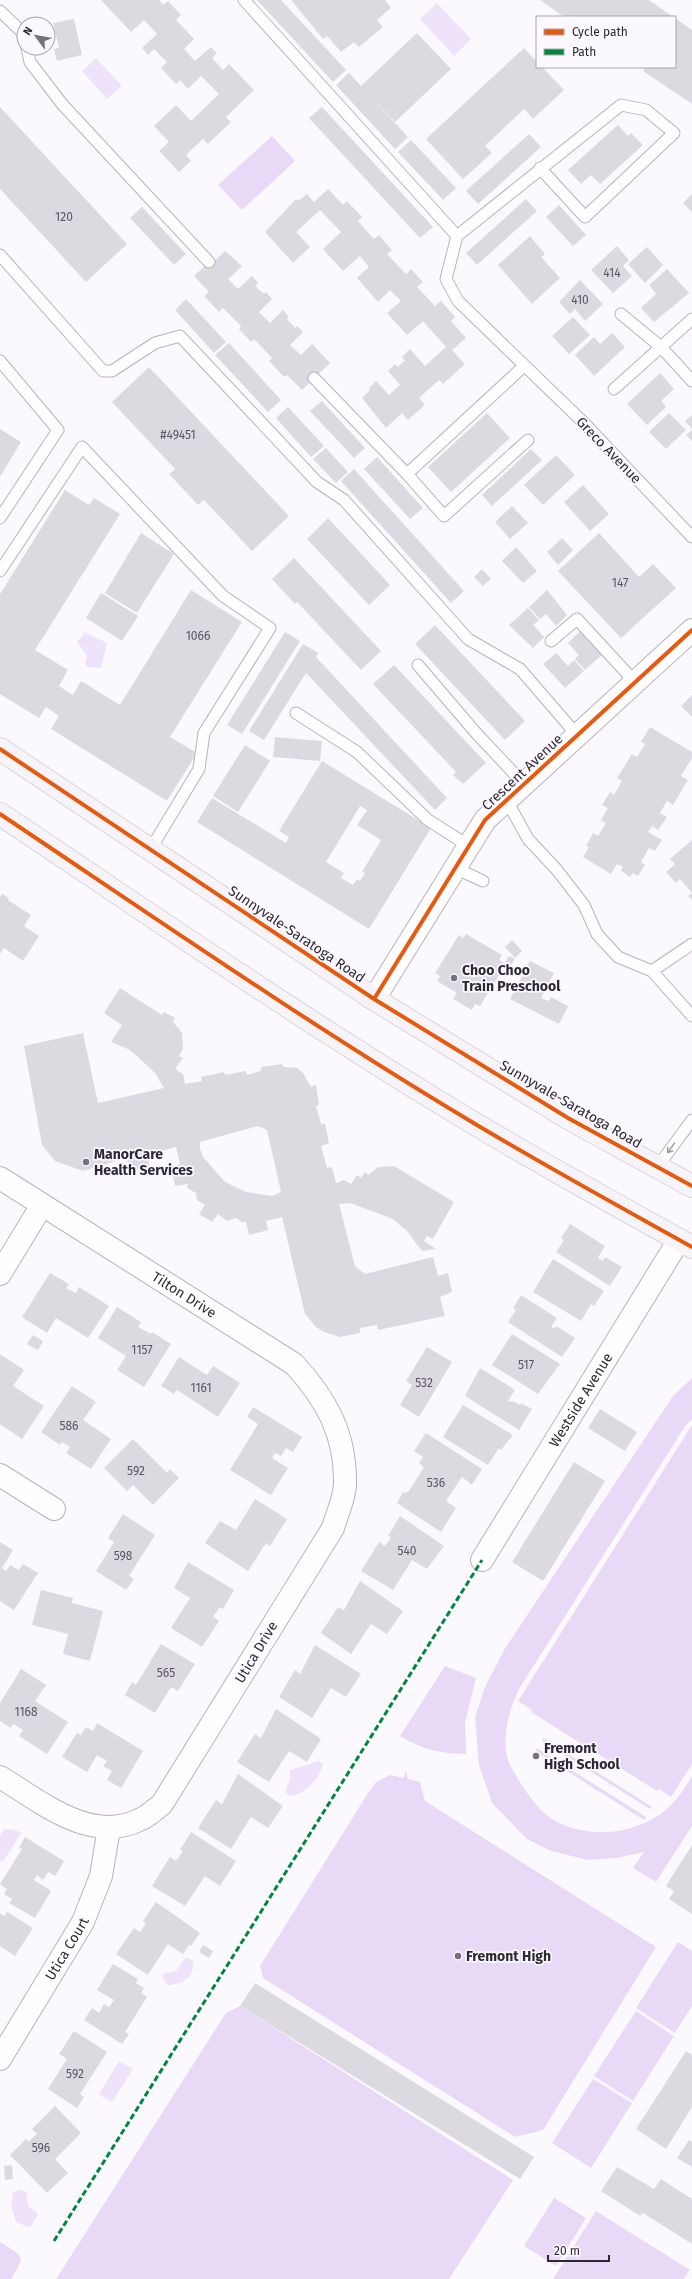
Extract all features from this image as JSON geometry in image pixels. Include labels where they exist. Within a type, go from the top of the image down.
[{"type":"main road","name":"Sunnyvale-Saratoga Road","points":[[0,749],[374,999],[561,1114],[692,1186]]},
{"type":"main road","points":[[0,814],[291,1010],[383,1068],[470,1122],[686,1244]]},
{"type":"street","name":"Crescent Avenue","points":[[374,999],[485,820],[692,630]]},
{"type":"street","name":"Tilton Drive","points":[[0,1178],[294,1364],[315,1386],[341,1437]]},
{"type":"street","points":[[0,1274],[42,1205]]},
{"type":"street","name":"Westside Avenue","points":[[482,1560],[686,1244]]},
{"type":"street","name":"Utica Drive","points":[[109,1828],[140,1820],[162,1804],[333,1528],[345,1485],[341,1437]]},
{"type":"street","points":[[0,1476],[54,1509]]},
{"type":"street","points":[[0,1777],[77,1822],[109,1828]]},
{"type":"street","name":"Utica Court","points":[[0,2059],[83,1922],[101,1876],[109,1828]]},
{"type":"lane","points":[[244,0],[456,236],[540,168],[621,104],[646,110],[674,133],[585,217],[540,168]]},
{"type":"lane","points":[[0,11],[16,26]]},
{"type":"lane","points":[[29,56],[30,62],[62,104],[209,262]]},
{"type":"lane","name":"Greco Avenue","points":[[456,236],[446,279],[458,300],[585,424],[692,537]]},
{"type":"lane","points":[[0,255],[103,371],[112,370],[155,343],[180,336],[317,482],[344,500],[468,639],[520,669],[577,735]]},
{"type":"lane","points":[[621,314],[661,347],[692,381]]},
{"type":"lane","points":[[614,389],[692,319]]},
{"type":"lane","points":[[0,361],[58,430],[0,518]]},
{"type":"lane","points":[[406,474],[524,366]]},
{"type":"lane","points":[[314,378],[444,516],[528,440]]},
{"type":"lane","points":[[0,572],[82,447],[223,596],[270,628],[204,733],[199,769],[150,850]]},
{"type":"lane","points":[[551,641],[576,619],[635,682]]},
{"type":"lane","points":[[418,665],[476,733],[524,784]]},
{"type":"lane","points":[[296,713],[357,752],[428,820],[468,846]]},
{"type":"lane","points":[[506,801],[528,839],[557,870],[584,905],[597,934],[618,957],[652,971],[692,1016]]},
{"type":"lane","points":[[455,868],[483,881]]},
{"type":"lane","points":[[652,971],[692,944]]},
{"type":"lane","points":[[658,1166],[692,1120]]},
{"type":"shaded area","points":[[437,3],[471,39],[454,56],[420,19]]},
{"type":"shaded area","points":[[96,58],[122,86],[107,99],[82,71]]},
{"type":"shaded area","points":[[272,136],[295,161],[242,210],[218,185]]},
{"type":"shaded area","points":[[85,632],[107,643],[101,668],[87,667],[85,664],[87,656],[77,642]]},
{"type":"shaded area","points":[[692,1378],[692,1419],[684,1428],[519,1689],[509,1715],[505,1742],[511,1768],[532,1800],[549,1817],[563,1825],[578,1830],[612,1832],[628,1829],[644,1823],[671,1805],[680,1795],[692,1776],[692,1826],[656,1882],[633,1868],[644,1852],[617,1858],[588,1860],[551,1851],[527,1839],[492,1803],[479,1765],[475,1717],[485,1687],[504,1650],[673,1396]]},
{"type":"shaded area","points":[[692,1425],[692,1764],[671,1797],[659,1789],[657,1791],[531,1712],[532,1710],[518,1701]]},
{"type":"shaded area","points":[[445,1666],[476,1678],[465,1722],[466,1754],[432,1750],[408,1741],[400,1736]]},
{"type":"shaded area","points":[[543,1738],[652,1807],[650,1809],[542,1741]]},
{"type":"shaded area","points":[[537,1748],[646,1817],[644,1820],[535,1751]]},
{"type":"shaded area","points":[[318,1761],[323,1764],[319,1775],[311,1785],[296,1795],[290,1796],[285,1792],[290,1779],[290,1770]]},
{"type":"shaded area","name":"Fremont High","points":[[406,1771],[408,1779],[420,1782],[425,1801],[656,1947],[543,2130],[515,2137],[263,1978],[260,1966],[368,1793],[376,1782],[390,1775],[403,1778]]},
{"type":"shaded area","points":[[4,1829],[16,1830],[21,1833],[3,1862],[0,1860],[0,1836]]},
{"type":"shaded area","points":[[678,1942],[692,1951],[692,2006],[675,2033],[636,2008]]},
{"type":"shaded area","points":[[188,1958],[193,1961],[190,1976],[178,1984],[167,1985],[162,1976],[164,1973],[176,1971],[184,1959]]},
{"type":"shaded area","points":[[240,2006],[513,2180],[449,2279],[56,2279],[226,2013]]},
{"type":"shaded area","points":[[636,2011],[674,2036],[633,2101],[594,2076]]},
{"type":"shaded area","points":[[119,2061],[133,2069],[112,2102],[99,2094]]},
{"type":"shaded area","points":[[593,2079],[632,2103],[591,2168],[552,2143]]},
{"type":"shaded area","points":[[20,2190],[27,2193],[28,2206],[38,2214],[30,2228],[16,2222],[11,2205],[13,2192]]},
{"type":"shaded area","points":[[554,2198],[586,2218],[556,2266],[524,2246]]},
{"type":"shaded area","points":[[596,2211],[690,2270],[684,2279],[553,2279]]},
{"type":"shaded area","points":[[0,2242],[18,2254],[21,2260],[11,2279],[0,2279]]},
{"type":"building","points":[[101,0],[159,0],[163,5],[168,1],[181,15],[176,20],[194,39],[184,49],[195,61],[211,47],[217,53],[212,58],[223,70],[229,64],[254,90],[226,117],[231,122],[208,144],[203,139],[186,155],[191,161],[179,172],[159,151],[169,142],[154,126],[176,105],[191,121],[219,94],[201,76],[188,89],[180,80],[176,84],[161,68],[167,62],[154,49],[148,55],[142,48],[157,34],[144,20],[131,32]]},
{"type":"building","points":[[257,0],[281,0],[346,70],[333,82]]},
{"type":"building","points":[[291,0],[385,0],[391,8],[377,20],[383,27],[359,47],[354,42],[341,52],[327,36],[323,39]]},
{"type":"building","points":[[540,0],[649,0],[672,16],[563,16]]},
{"type":"building","points":[[74,19],[82,55],[57,61],[56,49],[59,48],[56,36],[56,22]]},
{"type":"building","points":[[676,19],[692,30],[692,104],[643,71],[645,68],[676,68]]},
{"type":"building","points":[[417,33],[451,69],[395,122],[361,86]]},
{"type":"building","points":[[524,48],[536,61],[536,68],[543,68],[564,90],[533,119],[524,109],[485,146],[492,153],[463,179],[426,139]]},
{"type":"building","points":[[349,73],[408,137],[395,149],[336,85]]},
{"type":"building","points":[[0,107],[127,244],[86,282],[0,189]]},
{"type":"building","points":[[322,107],[433,227],[420,238],[309,118]]},
{"type":"building","points":[[618,125],[628,136],[631,133],[643,145],[600,184],[591,175],[581,184],[568,170]]},
{"type":"building","points":[[529,134],[541,147],[478,204],[466,191]]},
{"type":"building","points":[[411,140],[456,188],[443,200],[398,152]]},
{"type":"building","points":[[328,189],[343,205],[347,201],[362,217],[358,221],[374,239],[379,235],[392,250],[387,254],[406,274],[411,269],[423,282],[417,287],[435,306],[441,301],[455,317],[451,321],[466,338],[452,350],[465,364],[443,384],[439,380],[419,398],[425,405],[408,420],[402,413],[386,428],[362,398],[370,390],[369,388],[376,381],[389,395],[400,385],[388,371],[395,364],[398,367],[405,360],[402,357],[410,349],[425,366],[446,347],[423,321],[407,335],[387,313],[401,301],[390,290],[378,302],[357,278],[369,267],[360,256],[343,271],[323,249],[341,232],[320,210],[296,232],[310,247],[293,263],[265,232],[296,199],[298,201],[307,194],[314,202]]},
{"type":"building","points":[[692,194],[692,212],[683,203]]},
{"type":"building","points":[[526,199],[537,211],[477,265],[466,253]]},
{"type":"building","points":[[559,205],[586,235],[573,246],[546,217]]},
{"type":"building","points":[[142,207],[186,254],[174,265],[130,218]]},
{"type":"building","points":[[530,236],[545,254],[541,257],[560,278],[532,304],[498,265]]},
{"type":"building","points":[[617,246],[629,260],[623,266],[632,276],[613,293],[591,270]]},
{"type":"building","points":[[647,247],[663,265],[645,283],[628,264]]},
{"type":"building","points":[[225,251],[242,266],[228,279],[238,289],[252,276],[258,283],[255,286],[264,294],[266,292],[272,299],[259,312],[270,323],[283,310],[289,317],[287,319],[295,328],[297,326],[303,332],[290,345],[301,355],[312,344],[330,363],[302,390],[287,375],[284,377],[269,361],[272,358],[254,339],[251,342],[239,329],[241,326],[223,308],[219,312],[204,296],[209,292],[194,276],[209,262],[211,264]]},
{"type":"building","points":[[667,269],[689,293],[654,322],[641,308],[656,294],[649,285]]},
{"type":"building","points":[[580,280],[603,304],[585,321],[575,309],[570,314],[559,302]]},
{"type":"building","points":[[186,299],[226,342],[214,353],[175,310]]},
{"type":"building","points":[[573,317],[590,335],[569,354],[552,336]]},
{"type":"building","points":[[612,333],[625,347],[594,376],[575,355],[594,337],[600,344]]},
{"type":"building","points":[[229,343],[281,400],[268,412],[215,355]]},
{"type":"building","points":[[149,367],[289,516],[252,551],[204,500],[198,505],[169,474],[175,469],[112,402]]},
{"type":"building","points":[[660,373],[674,389],[661,401],[666,407],[647,425],[627,404]]},
{"type":"building","points":[[322,401],[365,448],[354,458],[310,411]]},
{"type":"building","points":[[288,407],[324,446],[311,457],[276,418]]},
{"type":"building","points":[[487,413],[510,438],[451,492],[428,467]]},
{"type":"building","points":[[669,413],[686,430],[666,449],[649,432]]},
{"type":"building","points":[[692,415],[692,429],[685,421]]},
{"type":"building","points":[[0,429],[21,442],[0,477]]},
{"type":"building","points":[[692,430],[692,441],[686,435]]},
{"type":"building","points":[[326,448],[348,472],[336,483],[313,459]]},
{"type":"building","points":[[531,449],[542,460],[492,506],[482,495]]},
{"type":"building","points":[[556,455],[575,475],[543,505],[524,485]]},
{"type":"building","points":[[377,457],[423,508],[410,519],[364,469]]},
{"type":"building","points":[[354,469],[464,591],[451,603],[341,481]]},
{"type":"building","points":[[583,485],[609,514],[590,531],[564,502]]},
{"type":"building","points":[[65,490],[89,505],[94,498],[120,514],[35,650],[68,670],[59,686],[73,695],[81,681],[120,705],[191,590],[242,622],[170,737],[197,753],[167,801],[51,729],[59,716],[46,707],[39,718],[0,694],[0,594]]},
{"type":"building","points":[[512,506],[528,523],[510,539],[495,522]]},
{"type":"building","points":[[328,518],[390,585],[369,605],[307,539]]},
{"type":"building","points":[[141,533],[174,554],[137,613],[105,593]]},
{"type":"building","points":[[599,533],[639,577],[653,564],[676,588],[621,638],[558,571]]},
{"type":"building","points":[[562,538],[573,550],[558,565],[547,552]]},
{"type":"building","points":[[516,547],[537,571],[523,583],[502,561]]},
{"type":"building","points":[[294,558],[381,651],[361,670],[297,602],[295,604],[272,579]]},
{"type":"building","points":[[482,569],[491,579],[483,586],[474,577]]},
{"type":"building","points":[[547,590],[567,615],[556,626],[546,614],[540,619],[529,607]]},
{"type":"building","points":[[101,593],[138,616],[122,641],[86,618]]},
{"type":"building","points":[[528,608],[539,620],[533,625],[544,637],[533,648],[509,625]]},
{"type":"building","points":[[435,625],[525,721],[505,740],[415,644]]},
{"type":"building","points":[[580,631],[602,655],[585,670],[575,659],[579,655],[568,643]]},
{"type":"building","points":[[285,632],[300,641],[242,734],[227,725]]},
{"type":"building","points":[[303,644],[318,653],[316,657],[447,798],[435,810],[306,673],[264,740],[249,731]]},
{"type":"building","points":[[556,653],[568,666],[574,660],[584,671],[565,688],[543,664]]},
{"type":"building","points":[[394,665],[486,763],[463,784],[453,775],[456,772],[373,684]]},
{"type":"building","points":[[692,695],[692,717],[681,706]]},
{"type":"building","points":[[650,727],[692,752],[692,758],[681,776],[688,780],[673,805],[667,801],[660,813],[667,817],[658,830],[652,826],[648,832],[662,840],[655,851],[649,848],[641,862],[645,865],[638,876],[633,873],[630,877],[621,871],[623,867],[617,864],[611,874],[583,857],[589,847],[586,846],[593,833],[598,836],[606,823],[601,820],[608,808],[602,805],[610,792],[614,795],[622,781],[617,778],[632,754],[637,757],[645,744],[641,742]]},
{"type":"building","points":[[275,737],[322,741],[320,761],[273,757]]},
{"type":"building","points":[[245,745],[270,761],[238,812],[213,796]]},
{"type":"building","points":[[322,761],[431,828],[369,929],[197,822],[212,798],[286,843],[289,837],[279,831]],"holes":[[[360,806],[367,810],[357,825],[381,840],[362,872],[365,873],[360,881],[357,879],[353,885],[341,878],[344,873],[326,862]]]},
{"type":"building","points":[[692,840],[692,893],[680,879],[676,883],[666,872],[675,864],[670,859]]},
{"type":"building","points":[[692,893],[692,900],[688,896]]},
{"type":"building","points":[[2,894],[9,898],[8,900],[31,915],[24,926],[39,936],[23,961],[4,948],[0,954],[0,897]]},
{"type":"building","points":[[466,934],[502,955],[499,960],[506,964],[480,1006],[475,1004],[472,1010],[453,999],[457,993],[437,981],[440,976],[435,973],[459,935],[463,938]]},
{"type":"building","points":[[512,940],[522,951],[515,958],[505,947]]},
{"type":"building","points":[[509,956],[515,959],[511,965],[505,962]]},
{"type":"building","points":[[530,961],[554,973],[541,998],[549,1001],[551,997],[568,1006],[559,1024],[510,999]]},
{"type":"building","name":"ManorCare Health Services","points":[[120,988],[162,1015],[164,1012],[175,1018],[173,1022],[182,1033],[183,1048],[179,1056],[183,1058],[175,1069],[183,1074],[185,1084],[202,1081],[201,1077],[224,1072],[225,1075],[246,1071],[247,1075],[261,1071],[261,1067],[282,1064],[284,1067],[297,1068],[303,1073],[311,1087],[316,1085],[319,1105],[316,1106],[321,1124],[325,1124],[329,1143],[321,1146],[327,1168],[332,1167],[336,1183],[344,1180],[351,1184],[357,1175],[361,1178],[365,1172],[369,1175],[378,1167],[394,1166],[454,1202],[433,1239],[427,1236],[424,1241],[436,1249],[422,1251],[407,1231],[393,1219],[350,1203],[339,1204],[355,1266],[365,1274],[433,1257],[438,1276],[448,1273],[452,1292],[440,1297],[445,1316],[378,1330],[377,1325],[360,1328],[360,1333],[340,1337],[324,1332],[316,1327],[305,1314],[282,1217],[266,1221],[268,1230],[249,1235],[246,1222],[242,1222],[236,1218],[227,1221],[218,1214],[212,1222],[199,1214],[205,1205],[197,1200],[196,1193],[187,1188],[188,1184],[175,1186],[171,1167],[180,1164],[176,1147],[147,1155],[150,1167],[130,1171],[127,1158],[83,1171],[55,1161],[42,1145],[24,1046],[83,1033],[98,1103],[164,1088],[155,1073],[138,1057],[128,1049],[111,1042],[122,1025],[104,1013]],"holes":[[[258,1126],[267,1130],[281,1192],[272,1196],[246,1192],[225,1182],[203,1157],[200,1149],[200,1142]]]},
{"type":"building","points":[[570,1224],[605,1246],[598,1258],[603,1261],[605,1257],[622,1267],[610,1286],[556,1252],[564,1240],[561,1238]]},
{"type":"building","points":[[553,1259],[604,1291],[594,1306],[591,1304],[581,1321],[533,1292]]},
{"type":"building","points":[[50,1273],[69,1284],[66,1288],[76,1293],[79,1287],[109,1306],[88,1338],[56,1318],[47,1333],[22,1317]]},
{"type":"building","points":[[521,1295],[557,1318],[551,1327],[554,1329],[556,1326],[575,1338],[562,1357],[508,1322],[516,1310],[513,1308]]},
{"type":"building","points":[[117,1307],[141,1322],[138,1327],[151,1334],[152,1332],[171,1344],[144,1387],[117,1370],[126,1356],[98,1338]]},
{"type":"building","points":[[512,1334],[560,1364],[538,1394],[492,1365]]},
{"type":"building","points":[[33,1335],[43,1341],[38,1350],[27,1344]]},
{"type":"building","points":[[427,1347],[452,1362],[419,1417],[400,1405],[412,1385],[406,1381]]},
{"type":"building","points":[[0,1354],[24,1370],[13,1386],[44,1406],[22,1439],[0,1424]]},
{"type":"building","points":[[179,1357],[207,1375],[213,1366],[240,1383],[218,1417],[177,1390],[174,1394],[161,1386]]},
{"type":"building","points":[[480,1368],[515,1390],[508,1401],[512,1401],[520,1405],[521,1403],[532,1409],[519,1430],[465,1396]]},
{"type":"building","points":[[72,1386],[96,1402],[83,1420],[111,1439],[91,1469],[66,1453],[70,1447],[62,1442],[60,1445],[41,1432]]},
{"type":"building","points":[[463,1405],[513,1435],[501,1450],[499,1448],[488,1465],[443,1437]]},
{"type":"building","points":[[253,1407],[302,1437],[293,1452],[286,1448],[281,1456],[275,1453],[272,1458],[288,1468],[271,1495],[230,1470],[258,1424],[247,1417]]},
{"type":"building","points":[[600,1409],[637,1432],[625,1451],[588,1428]]},
{"type":"building","points":[[426,1433],[482,1469],[472,1485],[462,1477],[446,1501],[456,1508],[441,1532],[397,1503],[403,1492],[405,1493],[409,1491],[424,1467],[419,1463],[423,1457],[414,1451]]},
{"type":"building","points":[[133,1439],[167,1473],[170,1469],[179,1478],[153,1505],[133,1485],[127,1491],[104,1468]]},
{"type":"building","points":[[574,1462],[605,1481],[543,1581],[512,1562]]},
{"type":"building","points":[[255,1499],[287,1519],[270,1546],[266,1543],[248,1571],[205,1543],[220,1521],[236,1530]]},
{"type":"building","points":[[123,1514],[155,1535],[129,1576],[134,1579],[126,1590],[96,1571],[114,1542],[108,1538]]},
{"type":"building","points":[[400,1516],[444,1546],[427,1569],[412,1560],[393,1590],[361,1571],[379,1542],[385,1546],[391,1537],[388,1536]]},
{"type":"building","points":[[0,1542],[13,1550],[2,1568],[6,1571],[10,1565],[19,1570],[23,1564],[38,1573],[14,1610],[0,1601]]},
{"type":"building","points":[[188,1562],[234,1590],[223,1609],[220,1607],[213,1617],[219,1621],[202,1647],[171,1628],[190,1598],[174,1588]]},
{"type":"building","points":[[360,1581],[403,1611],[387,1634],[371,1624],[351,1654],[321,1633],[338,1607],[344,1610]]},
{"type":"building","points":[[41,1590],[73,1598],[72,1603],[103,1611],[90,1661],[63,1654],[68,1634],[32,1625]]},
{"type":"building","points":[[161,1644],[195,1664],[178,1691],[171,1687],[155,1713],[125,1695],[132,1682],[136,1685]]},
{"type":"building","points":[[315,1645],[361,1674],[346,1697],[331,1688],[312,1718],[279,1697],[295,1670],[300,1674]]},
{"type":"building","points":[[21,1669],[46,1685],[35,1701],[68,1722],[47,1754],[19,1736],[23,1730],[13,1724],[11,1728],[0,1721],[0,1703]]},
{"type":"building","points":[[276,1709],[321,1739],[307,1762],[289,1751],[269,1782],[237,1762],[255,1734],[261,1738]]},
{"type":"building","points":[[97,1723],[143,1751],[121,1788],[107,1780],[112,1771],[103,1766],[107,1761],[97,1755],[87,1772],[62,1757],[77,1733],[81,1735],[86,1727],[93,1731]]},
{"type":"building","points":[[238,1774],[283,1806],[268,1828],[251,1817],[231,1849],[198,1828],[216,1800],[222,1804]]},
{"type":"building","points":[[191,1832],[236,1861],[220,1886],[205,1876],[185,1906],[152,1886],[170,1857],[176,1861],[183,1851],[180,1850]]},
{"type":"building","points":[[25,1837],[64,1861],[55,1876],[48,1872],[43,1880],[37,1875],[34,1880],[51,1891],[35,1918],[9,1903],[12,1899],[4,1894],[7,1889],[0,1884],[22,1849],[19,1848]]},
{"type":"building","points":[[692,1845],[692,1914],[669,1899],[674,1891],[666,1886]]},
{"type":"building","points":[[156,1902],[200,1933],[183,1954],[168,1944],[148,1975],[116,1954],[134,1928],[140,1932],[146,1923],[143,1921]]},
{"type":"building","points":[[7,1912],[33,1928],[15,1956],[0,1946],[0,1913],[4,1916]]},
{"type":"building","points":[[203,1945],[213,1951],[209,1958],[199,1952]]},
{"type":"building","points":[[113,1964],[138,1979],[136,1983],[144,1988],[141,1993],[147,1997],[125,2032],[129,2034],[122,2044],[84,2020],[92,2008],[99,2013],[104,2004],[109,2007],[114,2000],[97,1990]]},
{"type":"building","points":[[255,1983],[534,2157],[520,2179],[240,2006]]},
{"type":"building","points":[[74,2031],[107,2052],[80,2094],[84,2097],[77,2108],[48,2089],[67,2059],[59,2054]]},
{"type":"building","points":[[686,2051],[692,2055],[692,2107],[666,2149],[636,2129]]},
{"type":"building","points":[[55,2106],[81,2133],[55,2159],[68,2173],[47,2193],[10,2155],[26,2139],[28,2142],[37,2134],[32,2129]]},
{"type":"building","points":[[689,2140],[692,2142],[692,2167],[677,2158]]},
{"type":"building","points":[[12,2165],[13,2179],[5,2180],[4,2166]]},
{"type":"building","points":[[617,2167],[654,2189],[661,2179],[692,2199],[692,2244],[643,2213],[640,2216],[601,2191]]},
{"type":"marked path","points":[[54,2241],[482,1560]]},
{"type":"cycle path","points":[[374,999],[485,820],[692,630]]},
{"type":"cycle path","points":[[0,749],[374,999],[568,1118],[692,1186]]},
{"type":"cycle path","points":[[0,814],[341,1041],[515,1148],[692,1247]]},
{"type":"place","name":"Choo Choo Train Preschool","points":[[454,978]]},
{"type":"place","name":"ManorCare Health Services","points":[[86,1162]]},
{"type":"place","name":"Fremont High School","points":[[536,1756]]},
{"type":"place","name":"Fremont High","points":[[458,1956]]}]
